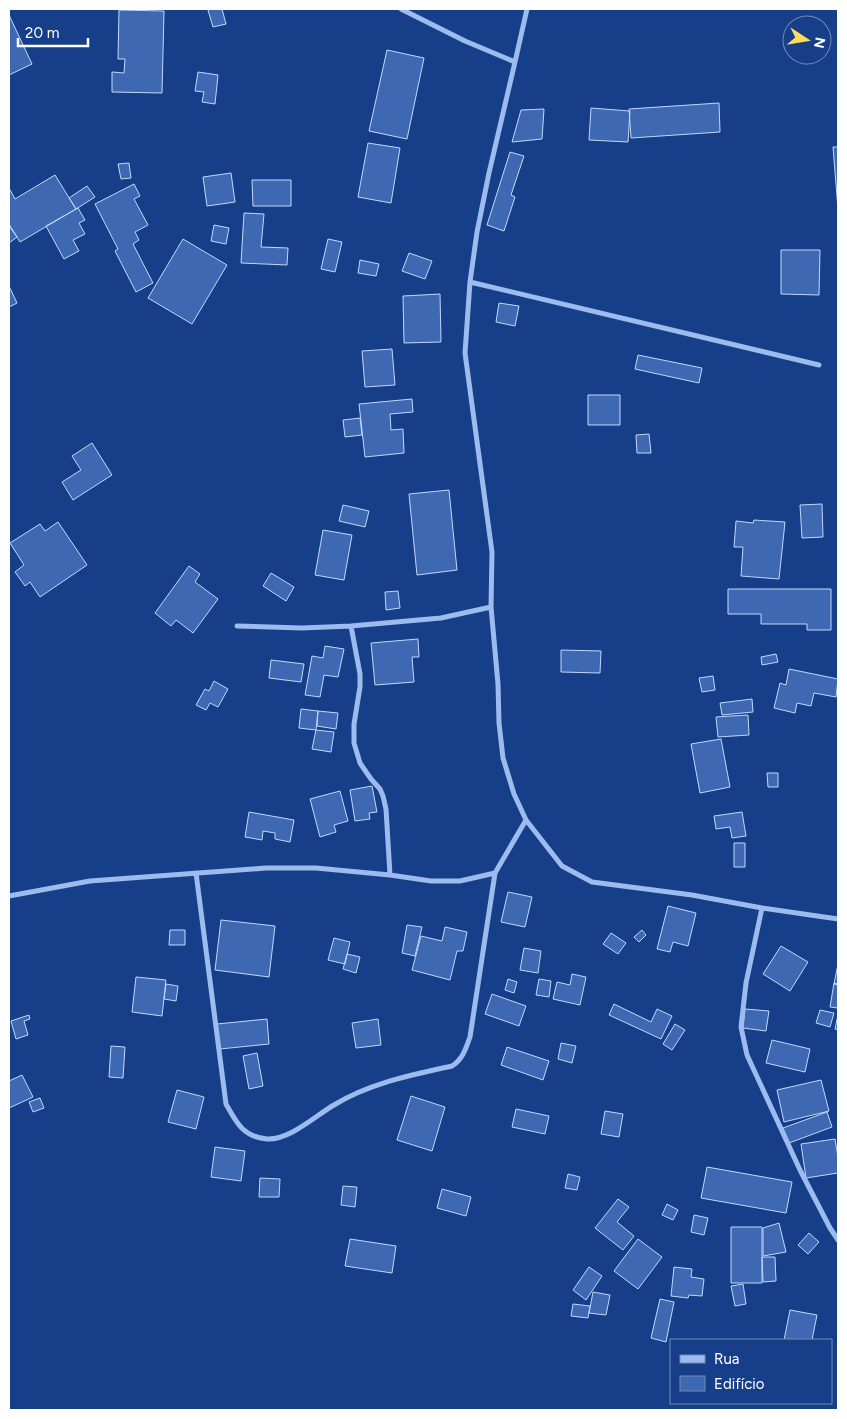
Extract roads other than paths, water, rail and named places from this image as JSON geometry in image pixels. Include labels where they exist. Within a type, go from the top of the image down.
[{"type":"street","points":[[401,9],[465,41],[516,62]]},
{"type":"street","points":[[527,9],[489,173],[478,232],[470,282],[465,353],[492,552],[491,607],[503,758],[514,794],[526,820],[562,866],[592,882],[692,895],[838,919]]},
{"type":"street","points":[[470,282],[819,365]]},
{"type":"street","points":[[237,626],[302,628],[351,626],[441,618],[491,607]]},
{"type":"street","points":[[351,626],[360,674],[360,687],[354,724],[354,744],[360,762],[383,796],[386,809],[390,875]]},
{"type":"street","points":[[196,873],[226,1104],[235,1121],[244,1131],[256,1137],[278,1138],[309,1123],[334,1104],[366,1089],[390,1080],[452,1066],[462,1057],[470,1037],[495,873],[526,820]]},
{"type":"street","points":[[9,896],[90,881],[266,868],[316,868],[431,881],[460,881],[495,873]]},
{"type":"street","points":[[762,908],[746,983],[742,1018],[741,1028],[747,1055],[800,1170],[838,1240]]}]
